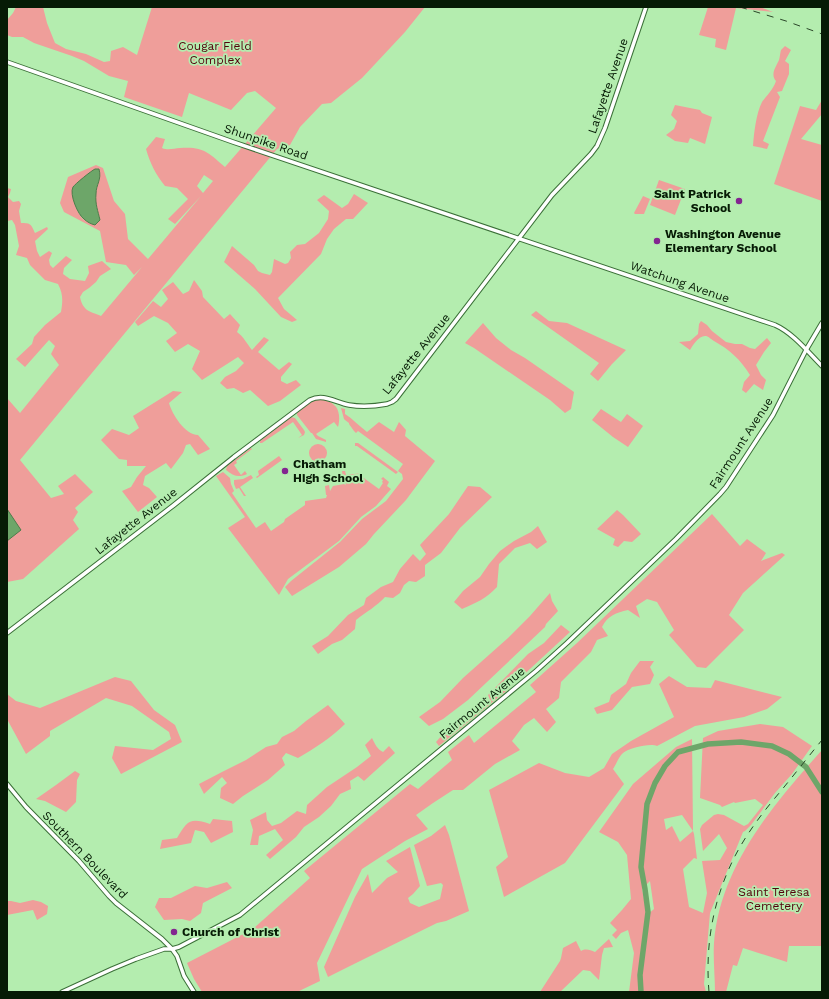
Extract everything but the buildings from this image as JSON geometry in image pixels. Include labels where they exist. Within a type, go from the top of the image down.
[{"type":"main road","name":"Lafayette Avenue","points":[[7,633],[310,400],[323,397],[330,398],[344,404],[356,406],[384,404],[392,402],[396,399],[552,195],[585,161],[597,146],[605,128],[646,7]]},
{"type":"main road","name":"Shunpike Road","points":[[7,62],[233,142],[519,238]]},
{"type":"main road","name":"Watchung Avenue","points":[[519,238],[775,325],[785,330],[822,366]]},
{"type":"main road","name":"Fairmount Avenue","points":[[62,992],[136,959],[164,949],[179,947],[240,915],[536,672],[676,539],[726,487],[773,415],[806,350],[822,323]]},
{"type":"main road","name":"Southern Boulevard","points":[[7,784],[26,807],[79,861],[109,896],[162,939],[172,949],[177,956],[184,976],[194,992]]},
{"type":"green space","name":"Cougar Field Complex","points":[[16,7],[43,7],[47,23],[55,43],[66,49],[86,54],[104,62],[110,61],[111,51],[123,47],[137,55],[152,7],[425,7],[405,32],[362,78],[331,103],[322,104],[300,127],[290,145],[277,149],[20,460],[51,498],[64,494],[58,486],[75,474],[93,492],[75,508],[78,512],[73,520],[79,529],[23,579],[7,582],[7,398],[20,413],[59,365],[51,354],[55,346],[49,340],[25,367],[16,359],[32,344],[34,337],[45,325],[61,312],[62,294],[58,284],[45,280],[30,265],[27,258],[16,255],[19,246],[15,225],[12,220],[7,221],[7,188],[11,189],[8,197],[13,202],[19,201],[21,204],[19,211],[21,223],[27,223],[30,225],[35,233],[47,227],[48,229],[35,241],[40,257],[49,251],[52,253],[49,260],[50,265],[53,268],[66,256],[72,260],[64,268],[63,274],[70,279],[85,281],[89,273],[88,266],[102,261],[111,269],[100,276],[96,282],[83,292],[80,297],[85,308],[101,316],[142,267],[134,275],[126,265],[106,262],[100,231],[64,212],[60,203],[68,177],[96,165],[103,168],[114,201],[125,214],[128,239],[148,259],[201,196],[175,224],[168,219],[188,199],[177,188],[165,186],[154,169],[146,149],[156,137],[165,139],[162,148],[200,149],[210,154],[225,167],[276,108],[255,91],[247,93],[231,110],[189,93],[182,117],[124,97],[128,81],[109,76],[84,61],[34,43],[23,37],[12,37],[7,35],[7,20]],"holes":[[[92,171],[100,178],[97,183],[95,194],[100,220],[92,224],[83,219],[78,213],[72,195],[73,187]],[[204,175],[213,181],[203,193],[197,186]]]},
{"type":"green space","points":[[708,7],[760,7],[773,12],[736,8],[726,50],[715,47],[716,39],[699,35]]},
{"type":"green space","points":[[785,46],[791,50],[785,61],[789,64],[789,74],[782,91],[777,92],[780,97],[763,141],[769,144],[767,149],[753,146],[758,112],[762,102],[775,84],[776,81],[774,78],[774,70],[779,60],[781,50]]},
{"type":"green space","points":[[822,100],[822,114],[801,139],[822,145],[822,201],[774,184],[800,106],[816,110]]},
{"type":"green space","points":[[675,105],[700,110],[702,113],[712,117],[705,144],[690,138],[688,143],[675,141],[666,135],[674,129],[677,121],[671,115]]},
{"type":"green space","points":[[659,180],[685,189],[675,215],[650,205]]},
{"type":"green space","points":[[354,194],[368,203],[353,219],[346,219],[334,229],[327,239],[321,254],[278,298],[284,309],[297,320],[292,322],[281,317],[255,289],[224,262],[232,246],[254,265],[258,271],[270,275],[272,272],[274,259],[285,264],[288,263],[291,258],[290,252],[297,245],[305,244],[319,233],[328,219],[329,211],[317,200],[324,195],[342,208],[348,204]]},
{"type":"green space","points":[[643,196],[650,199],[644,214],[635,214],[634,213]]},
{"type":"green space","points":[[194,280],[202,291],[203,297],[224,319],[230,314],[240,325],[237,332],[244,338],[252,350],[264,337],[269,340],[258,352],[279,370],[289,362],[292,364],[281,377],[281,381],[287,384],[296,380],[301,385],[280,401],[268,406],[250,390],[243,393],[234,388],[227,389],[220,383],[225,377],[236,371],[244,363],[238,357],[202,380],[192,369],[200,351],[188,344],[175,352],[166,341],[177,333],[168,323],[154,316],[138,326],[135,322],[153,301],[161,307],[168,299],[162,290],[173,282],[183,294],[189,291]]},
{"type":"green space","points":[[536,311],[549,321],[567,323],[626,350],[598,381],[590,374],[599,363],[531,315]]},
{"type":"green space","points":[[701,321],[726,342],[742,344],[755,349],[767,338],[771,343],[756,365],[761,375],[766,380],[763,390],[754,384],[746,393],[742,390],[744,382],[750,375],[734,355],[708,337],[701,337],[690,350],[679,342],[690,341],[698,334],[699,324]]},
{"type":"green space","points":[[483,323],[496,338],[511,350],[574,392],[571,409],[565,413],[550,400],[465,343]]},
{"type":"green space","points":[[173,391],[182,392],[169,403],[176,418],[188,432],[198,435],[210,449],[198,455],[190,444],[186,445],[183,453],[171,469],[166,463],[145,476],[143,485],[149,488],[157,497],[138,512],[122,491],[131,487],[146,466],[127,466],[127,460],[119,459],[101,440],[112,429],[129,435],[139,428],[133,416]]},
{"type":"green space","points":[[322,399],[333,404],[339,415],[338,427],[334,422],[316,434],[326,440],[326,442],[316,439],[297,415],[297,413],[308,403]]},
{"type":"green space","points":[[341,408],[345,409],[345,414],[367,432],[379,422],[394,432],[399,422],[406,430],[405,436],[435,461],[406,500],[366,544],[339,567],[292,596],[285,587],[340,542],[362,519],[386,501],[403,479],[402,474],[398,471],[403,464],[358,431],[356,433],[344,419]]},
{"type":"green space","points":[[601,409],[621,422],[627,414],[643,426],[628,447],[592,420]]},
{"type":"green space","points":[[291,417],[295,418],[304,430],[304,435],[298,438],[302,435],[293,422],[260,443],[260,441]]},
{"type":"green space","points":[[355,443],[358,443],[398,472],[396,474],[355,446]]},
{"type":"green space","points":[[318,444],[324,447],[327,453],[324,459],[318,462],[312,459],[309,453],[312,447]]},
{"type":"green space","points":[[251,448],[252,449],[236,461],[237,463],[234,465],[241,475],[245,471],[247,474],[236,476],[226,470],[227,466]]},
{"type":"green space","points":[[279,456],[282,460],[257,478],[256,477],[259,475],[258,471]]},
{"type":"green space","points":[[342,471],[345,471],[346,475],[363,473],[361,476],[379,489],[383,483],[383,480],[381,479],[383,477],[389,482],[387,486],[391,489],[376,506],[361,517],[339,541],[288,579],[279,595],[228,528],[245,517],[216,476],[223,472],[230,478],[234,491],[232,493],[256,528],[265,522],[271,531],[305,505],[305,501],[326,498],[327,495],[325,486],[329,485],[330,491],[333,486],[346,485],[345,477],[360,475],[346,476],[343,474],[343,477]]},
{"type":"green space","points":[[251,475],[253,478],[240,487],[246,496],[244,496],[239,488],[236,489],[234,480],[243,479]]},
{"type":"green space","points":[[468,486],[480,487],[492,497],[460,528],[441,553],[425,565],[425,576],[416,582],[409,581],[404,585],[400,593],[393,598],[385,597],[356,620],[355,629],[342,640],[332,644],[318,654],[312,646],[328,636],[348,615],[364,605],[366,598],[381,587],[393,582],[400,569],[413,554],[420,561],[426,554],[420,545],[449,514]]},
{"type":"green space","points":[[617,510],[641,534],[632,542],[624,541],[618,547],[613,545],[615,539],[597,529]]},
{"type":"green space","points":[[712,514],[740,546],[747,539],[766,553],[761,561],[782,553],[785,555],[743,593],[729,615],[744,630],[706,668],[697,667],[669,635],[674,630],[657,602],[647,599],[636,606],[640,618],[628,610],[613,615],[604,623],[602,627],[608,636],[597,640],[591,652],[561,682],[559,698],[546,709],[556,722],[547,732],[534,718],[524,725],[512,741],[520,750],[495,764],[463,790],[453,790],[416,815],[428,829],[405,841],[362,869],[317,963],[320,981],[297,992],[202,992],[187,963],[253,929],[310,878],[304,871],[410,784],[418,789],[452,760],[448,752],[469,735],[474,743],[536,692],[530,685],[577,643]]},
{"type":"green space","points":[[538,526],[547,542],[537,549],[530,543],[515,548],[499,564],[497,587],[493,591],[481,600],[462,609],[454,602],[463,591],[480,577],[500,551]]},
{"type":"green space","points":[[550,593],[552,601],[558,611],[545,627],[468,700],[443,719],[429,726],[419,717],[440,702],[463,678],[508,638]]},
{"type":"green space","points":[[561,625],[570,632],[505,692],[439,746],[436,742],[443,734],[462,719],[477,703],[483,707],[490,700],[488,695],[528,654],[544,643]]},
{"type":"green space","points":[[640,661],[654,661],[650,667],[654,675],[650,684],[632,687],[612,710],[597,714],[594,708],[609,702],[611,695],[626,684],[631,673]]},
{"type":"green space","points":[[669,676],[687,687],[711,688],[715,680],[782,697],[767,709],[744,717],[695,726],[657,746],[640,746],[623,753],[613,769],[624,784],[565,863],[504,897],[496,867],[508,857],[489,790],[539,763],[565,773],[589,777],[604,768],[612,754],[631,741],[674,717],[659,684]]},
{"type":"green space","points":[[115,677],[131,681],[154,710],[175,725],[182,742],[121,774],[112,758],[115,746],[153,750],[171,739],[169,732],[132,706],[106,698],[50,731],[50,736],[26,754],[7,719],[7,694],[16,701],[40,708]]},
{"type":"green space","points":[[328,705],[345,724],[323,742],[298,758],[286,753],[282,758],[285,765],[268,780],[233,804],[220,798],[221,788],[227,783],[222,777],[204,794],[199,784],[246,760],[266,747],[277,744],[282,737],[294,731]]},
{"type":"green space","points":[[760,724],[783,727],[812,746],[792,774],[775,793],[751,825],[743,832],[710,913],[704,984],[706,992],[629,992],[634,953],[628,930],[621,933],[616,939],[612,935],[617,930],[610,923],[631,899],[627,855],[618,842],[599,832],[633,784],[676,747],[692,739],[693,831],[697,859],[694,858],[683,869],[689,907],[703,913],[707,893],[702,861],[720,860],[727,848],[719,834],[703,851],[700,829],[702,825],[714,815],[718,814],[724,815],[744,826],[748,824],[763,805],[755,799],[734,802],[722,807],[700,798],[703,738],[718,731]],"holes":[[[682,815],[693,831],[680,842],[672,826],[666,830],[664,819]],[[650,881],[654,909],[647,915],[642,889]]]},
{"type":"green space","points":[[372,738],[376,746],[381,751],[383,752],[389,746],[395,753],[364,781],[358,776],[350,781],[351,789],[340,794],[331,806],[319,817],[304,827],[296,837],[270,859],[266,855],[283,840],[275,829],[259,836],[258,845],[250,845],[253,830],[250,820],[266,812],[267,820],[272,826],[281,823],[297,811],[306,814],[307,805],[327,787],[371,756],[365,745]]},
{"type":"green space","name":"Saint Teresa Cemetery","points":[[822,750],[822,946],[789,946],[787,962],[743,948],[737,966],[733,965],[726,992],[715,992],[714,943],[718,915],[727,888],[738,863],[752,838],[768,815]]},
{"type":"green space","points":[[75,771],[80,774],[77,780],[76,802],[66,812],[45,801],[36,799],[56,785]]},
{"type":"green space","points":[[213,819],[232,821],[233,832],[211,843],[204,832],[195,830],[191,843],[160,849],[162,840],[177,838],[190,822],[198,821],[210,824]]},
{"type":"green space","points":[[445,825],[469,911],[446,921],[437,923],[328,977],[324,967],[355,897],[368,874],[372,893],[387,878],[398,872],[386,861],[410,847],[420,886],[408,898],[410,903],[419,907],[440,899],[443,885],[441,883],[427,886],[414,845],[431,836]]},
{"type":"green space","points":[[227,882],[232,888],[203,903],[201,913],[190,921],[182,919],[164,920],[155,907],[159,898],[171,898],[195,886],[207,888]]},
{"type":"green space","points":[[33,900],[48,906],[47,914],[37,920],[33,910],[7,915],[7,901],[20,903]]},
{"type":"green space","points":[[609,939],[613,947],[604,948],[599,980],[590,971],[583,970],[560,992],[540,992],[560,961],[563,948],[576,941],[581,951],[586,949],[595,952]]},
{"type":"shaded area","points":[[95,169],[99,169],[100,173],[96,198],[100,220],[95,225],[86,221],[79,213],[73,199],[72,190],[77,183]]},
{"type":"shaded area","points":[[7,509],[21,530],[7,541]]},
{"type":"waterway","points":[[641,992],[640,975],[648,912],[641,867],[647,804],[655,783],[665,766],[678,752],[708,744],[741,742],[772,746],[789,754],[806,767],[822,792]]},
{"type":"railway","points":[[740,7],[822,34]]},
{"type":"railway","points":[[709,992],[708,957],[712,922],[727,872],[740,847],[767,807],[822,740]]},
{"type":"place","name":"Saint Patrick School","points":[[739,201]]},
{"type":"place","name":"Washington Avenue Elementary School","points":[[657,241]]},
{"type":"place","name":"Chatham High School","points":[[285,471]]},
{"type":"place","name":"Church of Christ","points":[[174,932]]}]
